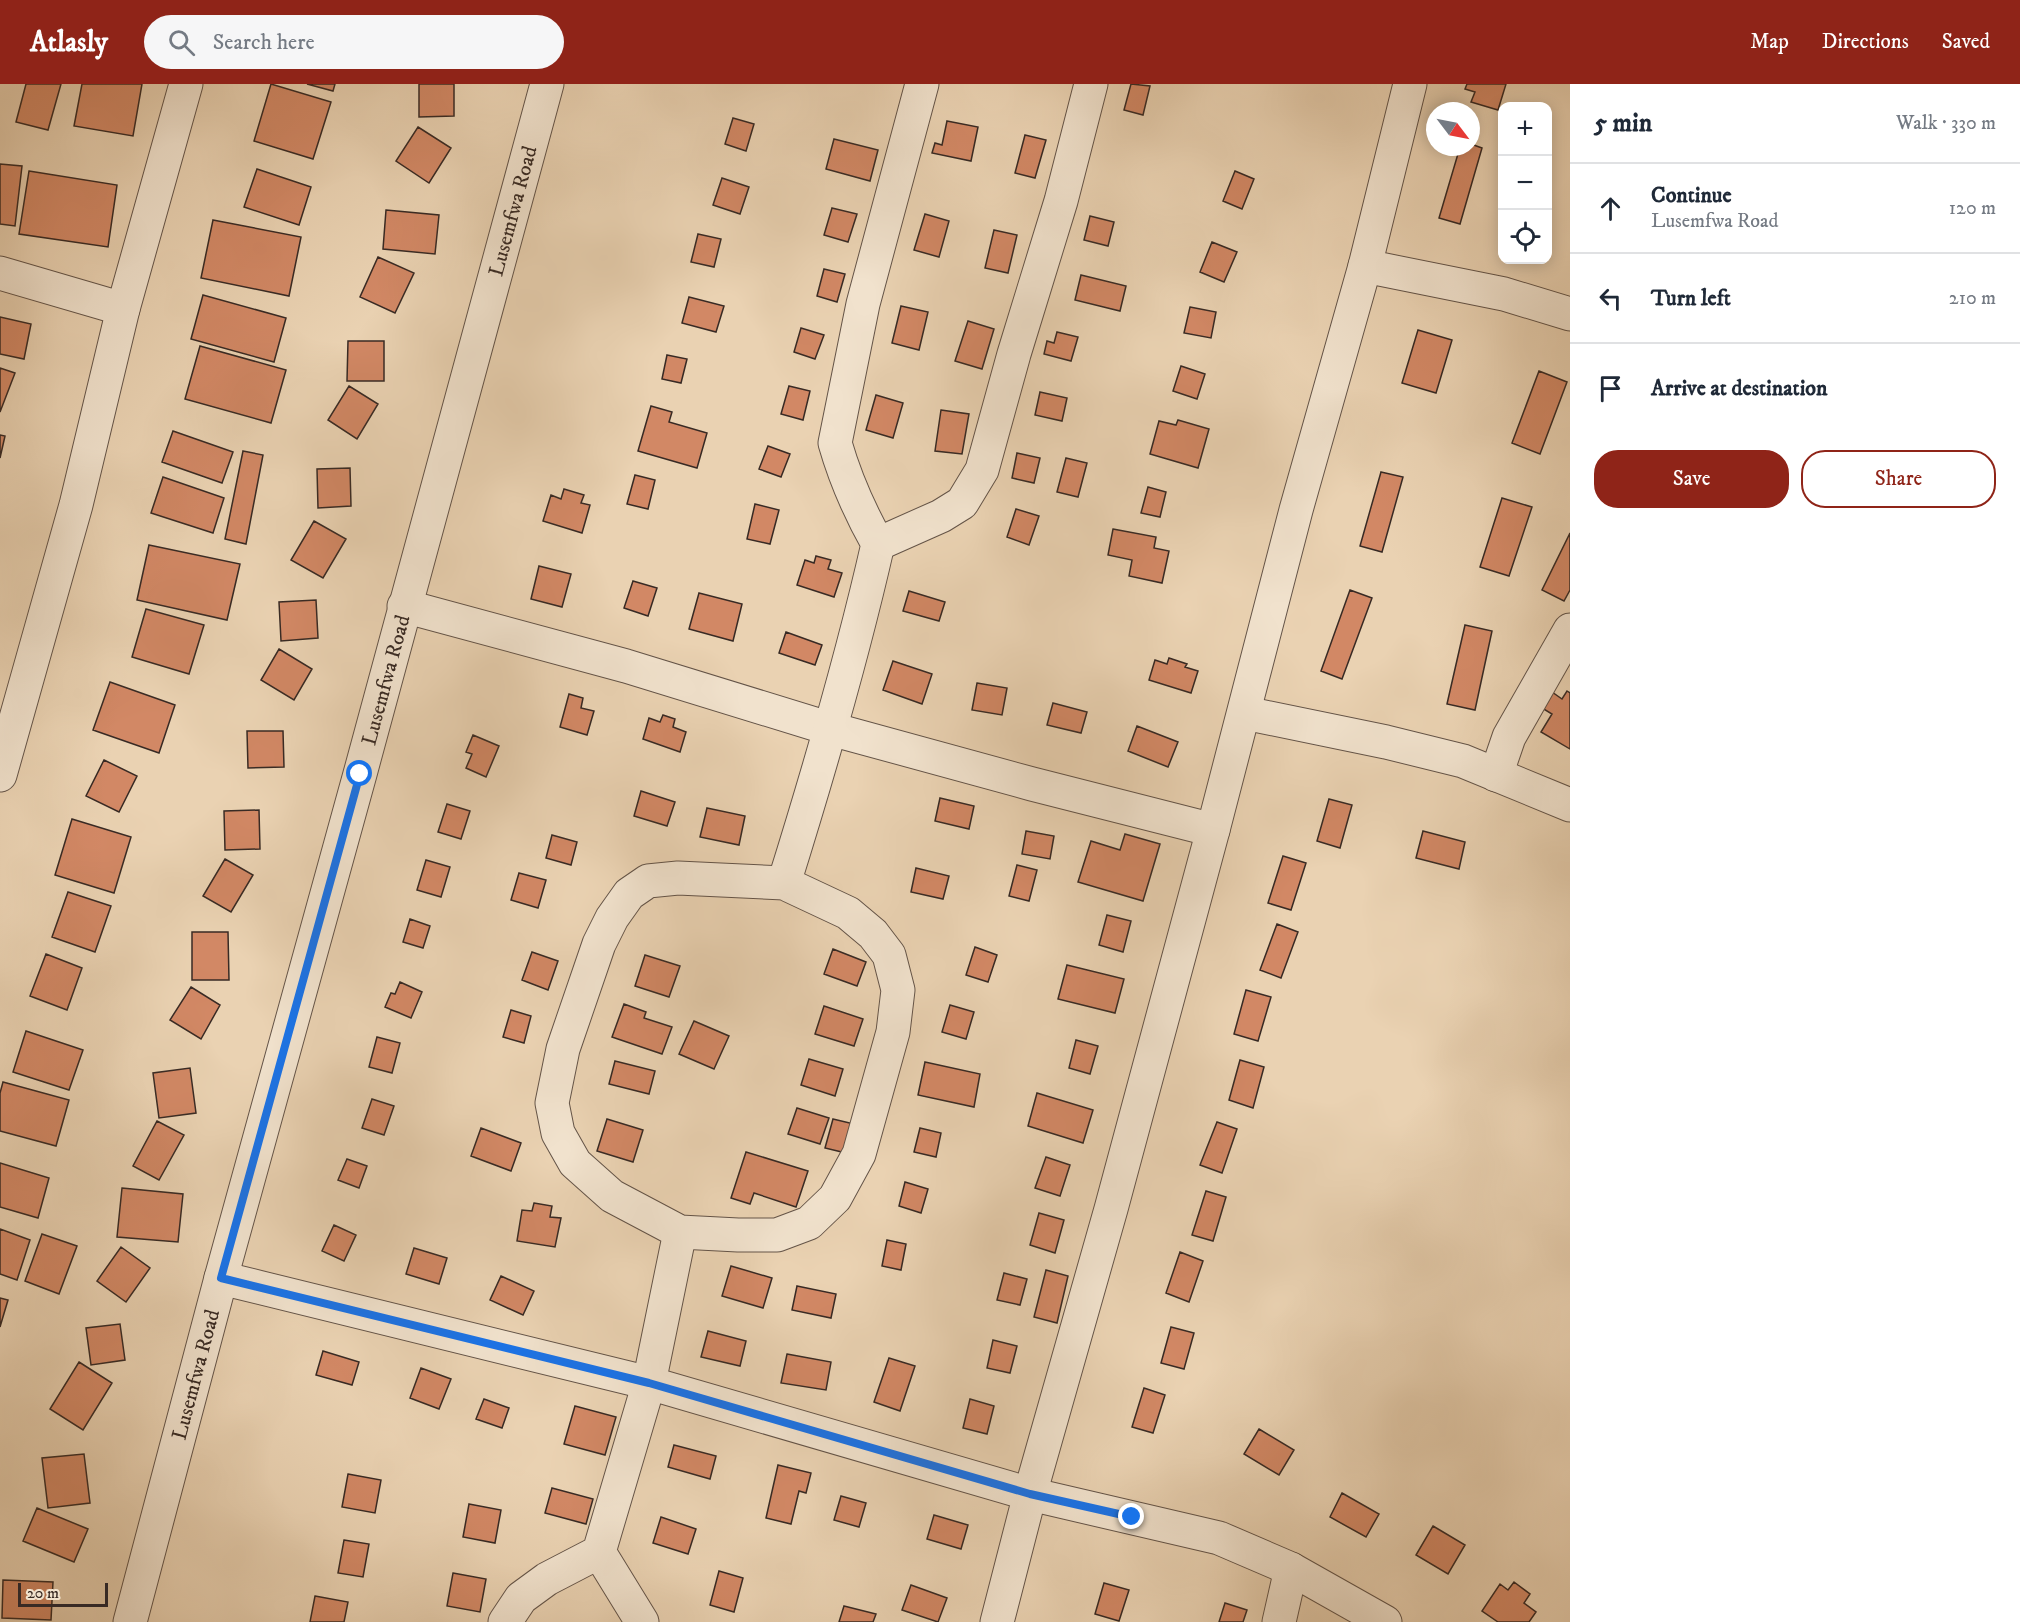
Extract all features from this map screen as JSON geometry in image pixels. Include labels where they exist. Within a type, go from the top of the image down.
[{"type":"street","points":[[0,775],[7,719],[76,504],[123,309],[186,84]]},
{"type":"street","name":"Lusemfwa Road","points":[[129,1622],[547,84]]},
{"type":"street","points":[[784,883],[859,630],[878,544],[862,516],[841,465],[835,443],[863,304],[922,84]]},
{"type":"street","points":[[878,544],[941,516],[962,503],[982,470],[1014,354],[1061,201],[1091,84]]},
{"type":"street","points":[[997,1622],[1030,1494],[1111,1209],[1245,713],[1296,510],[1365,266],[1410,84]]},
{"type":"street","points":[[1365,266],[1504,294],[1570,314]]},
{"type":"street","points":[[0,273],[123,309]]},
{"type":"street","points":[[404,606],[626,666],[831,729],[1213,830]]},
{"type":"street","points":[[1497,775],[1509,737],[1570,630]]},
{"type":"street","points":[[1245,713],[1386,742],[1463,761],[1570,805]]},
{"type":"street","points":[[678,878],[784,883],[848,913],[873,934],[889,956],[898,990],[893,1032],[859,1154],[835,1198],[809,1223],[777,1235],[681,1232],[612,1196],[575,1163],[558,1133],[552,1103],[563,1049],[599,944],[612,918],[629,894],[648,881],[678,878]]},
{"type":"street","points":[[505,1622],[521,1598],[547,1579],[599,1552],[649,1383],[681,1232]]},
{"type":"street","points":[[221,1278],[649,1383],[1030,1494],[1220,1538],[1291,1569],[1385,1622]]},
{"type":"street","points":[[599,1552],[642,1622]]},
{"type":"street","points":[[1279,1622],[1291,1569]]},
{"type":"building","points":[[26,84],[61,84],[48,130],[16,122]]},
{"type":"building","points":[[82,84],[142,84],[133,136],[74,126]]},
{"type":"building","points":[[271,84],[331,102],[313,159],[254,141]]},
{"type":"building","points":[[307,84],[335,84],[333,91]]},
{"type":"building","points":[[419,84],[454,84],[454,116],[419,117]]},
{"type":"building","points":[[1131,84],[1150,86],[1143,115],[1124,110]]},
{"type":"building","points":[[1467,84],[1506,84],[1500,102],[1498,102],[1498,110],[1480,105],[1480,102],[1471,102],[1475,92],[1465,89]]},
{"type":"building","points":[[733,118],[754,124],[746,151],[725,144]]},
{"type":"building","points":[[947,121],[978,127],[971,161],[932,153],[935,143],[942,145]]},
{"type":"building","points":[[418,127],[451,148],[429,183],[396,161]]},
{"type":"building","points":[[1025,135],[1046,140],[1035,178],[1015,173]]},
{"type":"building","points":[[834,139],[878,150],[870,181],[826,169]]},
{"type":"building","points":[[1457,156],[1480,156],[1460,224],[1439,218]]},
{"type":"building","points":[[0,164],[22,166],[15,226],[0,224]]},
{"type":"building","points":[[257,169],[311,187],[299,225],[244,207]]},
{"type":"building","points":[[29,171],[117,185],[108,247],[19,234]]},
{"type":"building","points":[[1235,171],[1254,179],[1242,209],[1223,201]]},
{"type":"building","points":[[722,178],[749,187],[740,214],[713,205]]},
{"type":"building","points":[[832,208],[857,214],[848,242],[824,235]]},
{"type":"building","points":[[386,210],[439,215],[435,254],[383,249]]},
{"type":"building","points":[[925,214],[949,221],[939,257],[914,250]]},
{"type":"building","points":[[1090,216],[1114,222],[1108,246],[1084,240]]},
{"type":"building","points":[[213,220],[301,237],[289,296],[201,278]]},
{"type":"building","points":[[994,230],[1017,235],[1008,273],[985,268]]},
{"type":"building","points":[[698,234],[721,239],[714,267],[691,262]]},
{"type":"building","points":[[1212,242],[1237,252],[1224,282],[1200,272]]},
{"type":"building","points":[[378,257],[414,273],[395,313],[360,297]]},
{"type":"building","points":[[824,269],[845,274],[837,302],[817,296]]},
{"type":"building","points":[[1081,275],[1126,286],[1120,311],[1075,300]]},
{"type":"building","points":[[203,295],[286,318],[274,362],[191,339]]},
{"type":"building","points":[[689,297],[724,306],[716,332],[682,323]]},
{"type":"building","points":[[901,306],[928,312],[919,350],[892,343]]},
{"type":"building","points":[[1190,307],[1216,312],[1211,338],[1184,333]]},
{"type":"building","points":[[0,317],[31,324],[24,359],[0,354]]},
{"type":"building","points":[[968,321],[994,329],[982,369],[955,361]]},
{"type":"building","points":[[801,328],[824,335],[815,359],[794,352]]},
{"type":"building","points":[[1418,330],[1452,340],[1436,393],[1402,383]]},
{"type":"building","points":[[1057,332],[1078,337],[1071,361],[1044,354],[1047,341],[1054,343]]},
{"type":"building","points":[[348,341],[384,341],[384,381],[347,381]]},
{"type":"building","points":[[200,346],[286,370],[271,423],[185,399]]},
{"type":"building","points":[[667,355],[687,359],[681,383],[662,379]]},
{"type":"building","points":[[1181,366],[1205,374],[1197,399],[1173,391]]},
{"type":"building","points":[[0,368],[15,373],[0,412]]},
{"type":"building","points":[[1539,371],[1567,382],[1540,454],[1512,443]]},
{"type":"building","points":[[349,386],[378,404],[357,439],[328,420]]},
{"type":"building","points":[[789,386],[810,391],[803,420],[781,414]]},
{"type":"building","points":[[1040,392],[1067,398],[1062,421],[1035,415]]},
{"type":"building","points":[[876,395],[903,403],[893,438],[866,430]]},
{"type":"building","points":[[651,406],[672,412],[669,422],[707,433],[697,468],[638,451]]},
{"type":"building","points":[[941,410],[969,414],[962,454],[935,451]]},
{"type":"building","points":[[1178,420],[1209,429],[1198,468],[1150,454],[1159,421],[1176,425]]},
{"type":"building","points":[[173,431],[233,452],[222,483],[162,462]]},
{"type":"building","points":[[0,435],[5,436],[0,458]]},
{"type":"building","points":[[768,446],[790,454],[781,477],[759,469]]},
{"type":"building","points":[[243,451],[263,455],[246,544],[225,539]]},
{"type":"building","points":[[1017,453],[1040,458],[1034,483],[1012,478]]},
{"type":"building","points":[[1066,458],[1087,463],[1078,497],[1057,492]]},
{"type":"building","points":[[350,468],[351,506],[318,508],[317,469]]},
{"type":"building","points":[[1381,472],[1403,477],[1382,552],[1360,546]]},
{"type":"building","points":[[635,475],[655,480],[648,509],[627,504]]},
{"type":"building","points":[[163,477],[224,498],[213,533],[151,513]]},
{"type":"building","points":[[1148,487],[1166,492],[1160,517],[1141,513]]},
{"type":"building","points":[[564,489],[584,495],[581,503],[590,505],[582,533],[543,521],[551,495],[561,499]]},
{"type":"building","points":[[1502,498],[1532,507],[1509,576],[1480,567]]},
{"type":"building","points":[[755,504],[779,510],[770,544],[747,539]]},
{"type":"building","points":[[1016,509],[1039,516],[1029,545],[1007,537]]},
{"type":"building","points":[[314,521],[346,539],[323,578],[291,560]]},
{"type":"building","points":[[1113,529],[1156,537],[1154,548],[1169,551],[1162,583],[1129,576],[1132,560],[1108,555]]},
{"type":"building","points":[[1570,533],[1570,590],[1564,601],[1542,590]]},
{"type":"building","points":[[149,545],[240,564],[227,620],[137,600]]},
{"type":"building","points":[[816,556],[831,560],[828,569],[842,573],[834,597],[797,585],[805,560],[814,563]]},
{"type":"building","points":[[539,566],[571,574],[562,607],[531,599]]},
{"type":"building","points":[[633,581],[657,588],[648,616],[624,608]]},
{"type":"building","points":[[1350,590],[1372,598],[1342,679],[1321,671]]},
{"type":"building","points":[[909,591],[945,602],[939,621],[903,611]]},
{"type":"building","points":[[699,593],[742,604],[733,641],[689,629]]},
{"type":"building","points":[[316,600],[318,638],[281,641],[279,602]]},
{"type":"building","points":[[146,609],[204,625],[189,674],[132,657]]},
{"type":"building","points":[[1465,625],[1492,631],[1475,710],[1447,704]]},
{"type":"building","points":[[786,632],[822,645],[815,665],[779,653]]},
{"type":"building","points":[[279,649],[312,669],[294,700],[261,680]]},
{"type":"building","points":[[1169,658],[1187,664],[1185,667],[1198,671],[1191,693],[1149,680],[1155,660],[1167,664]]},
{"type":"building","points":[[893,661],[932,674],[922,704],[883,690]]},
{"type":"building","points":[[110,682],[175,705],[159,753],[93,730]]},
{"type":"building","points":[[977,683],[1007,688],[1002,715],[972,710]]},
{"type":"building","points":[[1567,691],[1570,693],[1570,749],[1541,732],[1552,714],[1542,708],[1552,692],[1562,699]]},
{"type":"building","points":[[569,694],[583,698],[581,708],[594,711],[587,735],[560,727]]},
{"type":"building","points":[[1053,703],[1087,712],[1081,733],[1047,725]]},
{"type":"building","points":[[663,715],[675,719],[673,727],[686,732],[680,752],[643,739],[649,718],[660,722]]},
{"type":"building","points":[[1137,726],[1178,742],[1168,767],[1128,751]]},
{"type":"building","points":[[247,731],[283,731],[284,767],[248,768]]},
{"type":"building","points":[[473,735],[499,746],[486,777],[466,768],[472,754],[466,752]]},
{"type":"building","points":[[104,760],[137,776],[119,812],[86,796]]},
{"type":"building","points":[[641,791],[675,802],[667,826],[634,816]]},
{"type":"building","points":[[940,798],[974,806],[969,829],[935,821]]},
{"type":"building","points":[[1329,799],[1352,805],[1340,848],[1317,841]]},
{"type":"building","points":[[447,804],[470,811],[461,839],[438,832]]},
{"type":"building","points":[[707,808],[745,816],[739,845],[700,837]]},
{"type":"building","points":[[259,810],[260,849],[225,850],[224,811]]},
{"type":"building","points":[[72,819],[131,837],[114,893],[55,875]]},
{"type":"building","points":[[1026,831],[1054,836],[1050,859],[1022,854]]},
{"type":"building","points":[[1423,831],[1465,842],[1459,869],[1416,858]]},
{"type":"building","points":[[1125,834],[1160,844],[1143,901],[1078,882],[1091,841],[1120,850]]},
{"type":"building","points":[[552,835],[577,842],[571,865],[546,858]]},
{"type":"building","points":[[1283,856],[1306,863],[1291,910],[1268,903]]},
{"type":"building","points":[[225,859],[253,875],[231,912],[203,896]]},
{"type":"building","points":[[426,860],[450,867],[441,897],[417,890]]},
{"type":"building","points":[[1017,865],[1037,870],[1029,901],[1009,896]]},
{"type":"building","points":[[916,868],[949,876],[943,899],[911,892]]},
{"type":"building","points":[[519,873],[546,880],[538,908],[511,900]]},
{"type":"building","points":[[68,892],[111,906],[95,952],[52,937]]},
{"type":"building","points":[[1107,915],[1131,921],[1123,952],[1099,945]]},
{"type":"building","points":[[410,919],[430,926],[423,948],[403,942]]},
{"type":"building","points":[[1277,924],[1298,932],[1281,978],[1260,970]]},
{"type":"building","points":[[192,932],[228,932],[229,980],[192,980]]},
{"type":"building","points":[[975,947],[997,955],[988,982],[966,975]]},
{"type":"building","points":[[833,949],[866,962],[857,986],[824,974]]},
{"type":"building","points":[[532,952],[558,961],[548,990],[522,980]]},
{"type":"building","points":[[46,954],[82,968],[67,1010],[30,996]]},
{"type":"building","points":[[645,955],[680,966],[669,997],[635,986]]},
{"type":"building","points":[[1067,965],[1124,979],[1115,1013],[1058,999]]},
{"type":"building","points":[[400,982],[422,992],[411,1018],[385,1007],[391,993],[395,994]]},
{"type":"building","points":[[191,987],[220,1005],[201,1039],[170,1020]]},
{"type":"building","points":[[1246,990],[1271,997],[1258,1041],[1234,1034]]},
{"type":"building","points":[[624,1004],[646,1012],[644,1018],[672,1027],[662,1054],[612,1037]]},
{"type":"building","points":[[950,1005],[974,1012],[966,1039],[942,1032]]},
{"type":"building","points":[[824,1006],[863,1019],[854,1046],[815,1034]]},
{"type":"building","points":[[511,1010],[531,1016],[524,1043],[503,1037]]},
{"type":"building","points":[[694,1021],[729,1036],[714,1069],[679,1054]]},
{"type":"building","points":[[26,1031],[83,1050],[69,1090],[13,1072]]},
{"type":"building","points":[[377,1037],[400,1043],[392,1073],[369,1067]]},
{"type":"building","points":[[1076,1040],[1098,1046],[1090,1074],[1069,1068]]},
{"type":"building","points":[[809,1059],[843,1069],[835,1096],[801,1085]]},
{"type":"building","points":[[1240,1060],[1264,1067],[1253,1108],[1229,1100]]},
{"type":"building","points":[[615,1061],[655,1071],[649,1094],[609,1084]]},
{"type":"building","points":[[925,1062],[980,1074],[974,1107],[918,1095]]},
{"type":"building","points":[[190,1068],[196,1113],[159,1118],[153,1073]]},
{"type":"building","points":[[3,1082],[69,1100],[56,1146],[0,1131],[0,1093]]},
{"type":"building","points":[[1037,1093],[1093,1110],[1083,1143],[1028,1126]]},
{"type":"building","points":[[372,1099],[394,1106],[384,1135],[362,1128]]},
{"type":"building","points":[[797,1108],[829,1118],[820,1144],[788,1134]]},
{"type":"building","points":[[607,1119],[643,1130],[633,1162],[597,1151]]},
{"type":"building","points":[[833,1119],[854,1124],[846,1153],[825,1148]]},
{"type":"building","points":[[157,1121],[184,1135],[159,1180],[133,1166]]},
{"type":"building","points":[[1217,1122],[1237,1129],[1222,1173],[1200,1165]]},
{"type":"building","points":[[481,1128],[521,1143],[511,1171],[471,1156]]},
{"type":"building","points":[[920,1128],[941,1133],[936,1157],[914,1152]]},
{"type":"building","points":[[746,1152],[808,1171],[796,1207],[754,1193],[750,1204],[731,1198]]},
{"type":"building","points":[[1046,1157],[1070,1165],[1060,1196],[1035,1188]]},
{"type":"building","points":[[347,1159],[367,1166],[359,1188],[338,1180]]},
{"type":"building","points":[[0,1163],[49,1178],[38,1218],[0,1207]]},
{"type":"building","points":[[905,1182],[928,1189],[921,1213],[899,1206]]},
{"type":"building","points":[[122,1188],[183,1194],[178,1242],[117,1237]]},
{"type":"building","points":[[1206,1191],[1226,1197],[1213,1241],[1192,1235]]},
{"type":"building","points":[[534,1203],[552,1206],[550,1217],[561,1218],[555,1247],[517,1241],[522,1210],[532,1211]]},
{"type":"building","points":[[1039,1213],[1064,1220],[1055,1253],[1030,1245]]},
{"type":"building","points":[[334,1225],[356,1235],[344,1261],[322,1251]]},
{"type":"building","points":[[0,1229],[30,1240],[17,1280],[0,1274]]},
{"type":"building","points":[[42,1234],[77,1246],[59,1294],[25,1281]]},
{"type":"building","points":[[887,1240],[906,1244],[901,1270],[882,1266]]},
{"type":"building","points":[[121,1247],[150,1268],[126,1302],[97,1281]]},
{"type":"building","points":[[414,1248],[447,1258],[439,1284],[406,1274]]},
{"type":"building","points":[[1180,1252],[1203,1261],[1189,1302],[1166,1293]]},
{"type":"building","points":[[731,1266],[772,1278],[763,1308],[722,1296]]},
{"type":"building","points":[[1046,1270],[1068,1276],[1057,1323],[1034,1317]]},
{"type":"building","points":[[1004,1273],[1027,1279],[1020,1305],[997,1300]]},
{"type":"building","points":[[501,1276],[534,1291],[523,1315],[490,1300]]},
{"type":"building","points":[[797,1286],[836,1294],[831,1318],[792,1310]]},
{"type":"building","points":[[0,1298],[8,1300],[0,1327]]},
{"type":"building","points":[[120,1324],[125,1360],[91,1365],[86,1328]]},
{"type":"building","points":[[1171,1327],[1194,1333],[1184,1369],[1161,1363]]},
{"type":"building","points":[[708,1331],[746,1341],[740,1366],[701,1357]]},
{"type":"building","points":[[993,1340],[1017,1346],[1010,1373],[987,1368]]},
{"type":"building","points":[[323,1351],[359,1362],[352,1385],[316,1375]]},
{"type":"building","points":[[787,1354],[831,1362],[826,1390],[781,1383]]},
{"type":"building","points":[[889,1358],[915,1366],[900,1411],[874,1402]]},
{"type":"building","points":[[79,1362],[112,1383],[83,1430],[50,1409]]},
{"type":"building","points":[[421,1368],[451,1379],[439,1409],[410,1398]]},
{"type":"building","points":[[1144,1388],[1165,1395],[1153,1433],[1132,1427]]},
{"type":"building","points":[[484,1399],[509,1408],[502,1428],[476,1419]]},
{"type":"building","points":[[970,1399],[994,1406],[987,1434],[963,1428]]},
{"type":"building","points":[[575,1406],[616,1417],[605,1455],[564,1444]]},
{"type":"building","points":[[1259,1429],[1294,1450],[1279,1475],[1244,1454]]},
{"type":"building","points":[[674,1445],[716,1456],[710,1479],[668,1467]]},
{"type":"building","points":[[84,1454],[90,1503],[48,1508],[42,1458]]},
{"type":"building","points":[[778,1465],[811,1473],[806,1493],[799,1491],[791,1524],[766,1518]]},
{"type":"building","points":[[348,1474],[381,1480],[375,1513],[342,1507]]},
{"type":"building","points":[[552,1488],[593,1499],[586,1524],[545,1513]]},
{"type":"building","points":[[1342,1493],[1379,1514],[1366,1537],[1330,1517]]},
{"type":"building","points":[[841,1496],[866,1503],[859,1527],[834,1520]]},
{"type":"building","points":[[469,1504],[501,1510],[495,1543],[463,1537]]},
{"type":"building","points":[[37,1508],[88,1529],[74,1562],[23,1541]]},
{"type":"building","points":[[934,1515],[968,1525],[961,1549],[927,1539]]},
{"type":"building","points":[[661,1517],[696,1529],[688,1554],[653,1543]]},
{"type":"building","points":[[1433,1526],[1465,1545],[1448,1574],[1416,1555]]},
{"type":"building","points":[[344,1540],[369,1544],[363,1577],[338,1573]]},
{"type":"building","points":[[719,1571],[743,1578],[734,1612],[710,1605]]},
{"type":"building","points":[[453,1573],[486,1579],[480,1612],[447,1606]]},
{"type":"building","points":[[3,1580],[53,1582],[51,1620],[2,1618]]},
{"type":"building","points":[[1514,1582],[1530,1594],[1524,1603],[1536,1612],[1529,1622],[1498,1622],[1482,1611],[1500,1584],[1508,1590]]},
{"type":"building","points":[[1104,1583],[1129,1590],[1119,1621],[1095,1614]]},
{"type":"building","points":[[911,1585],[947,1598],[938,1622],[902,1610]]},
{"type":"building","points":[[315,1596],[348,1602],[344,1622],[310,1622]]},
{"type":"building","points":[[1225,1603],[1247,1610],[1243,1622],[1219,1622]]},
{"type":"building","points":[[844,1606],[876,1614],[873,1622],[839,1622]]},
{"type":"route","points":[[360,774],[221,1278],[649,1383],[1030,1494],[1132,1517]]}]
